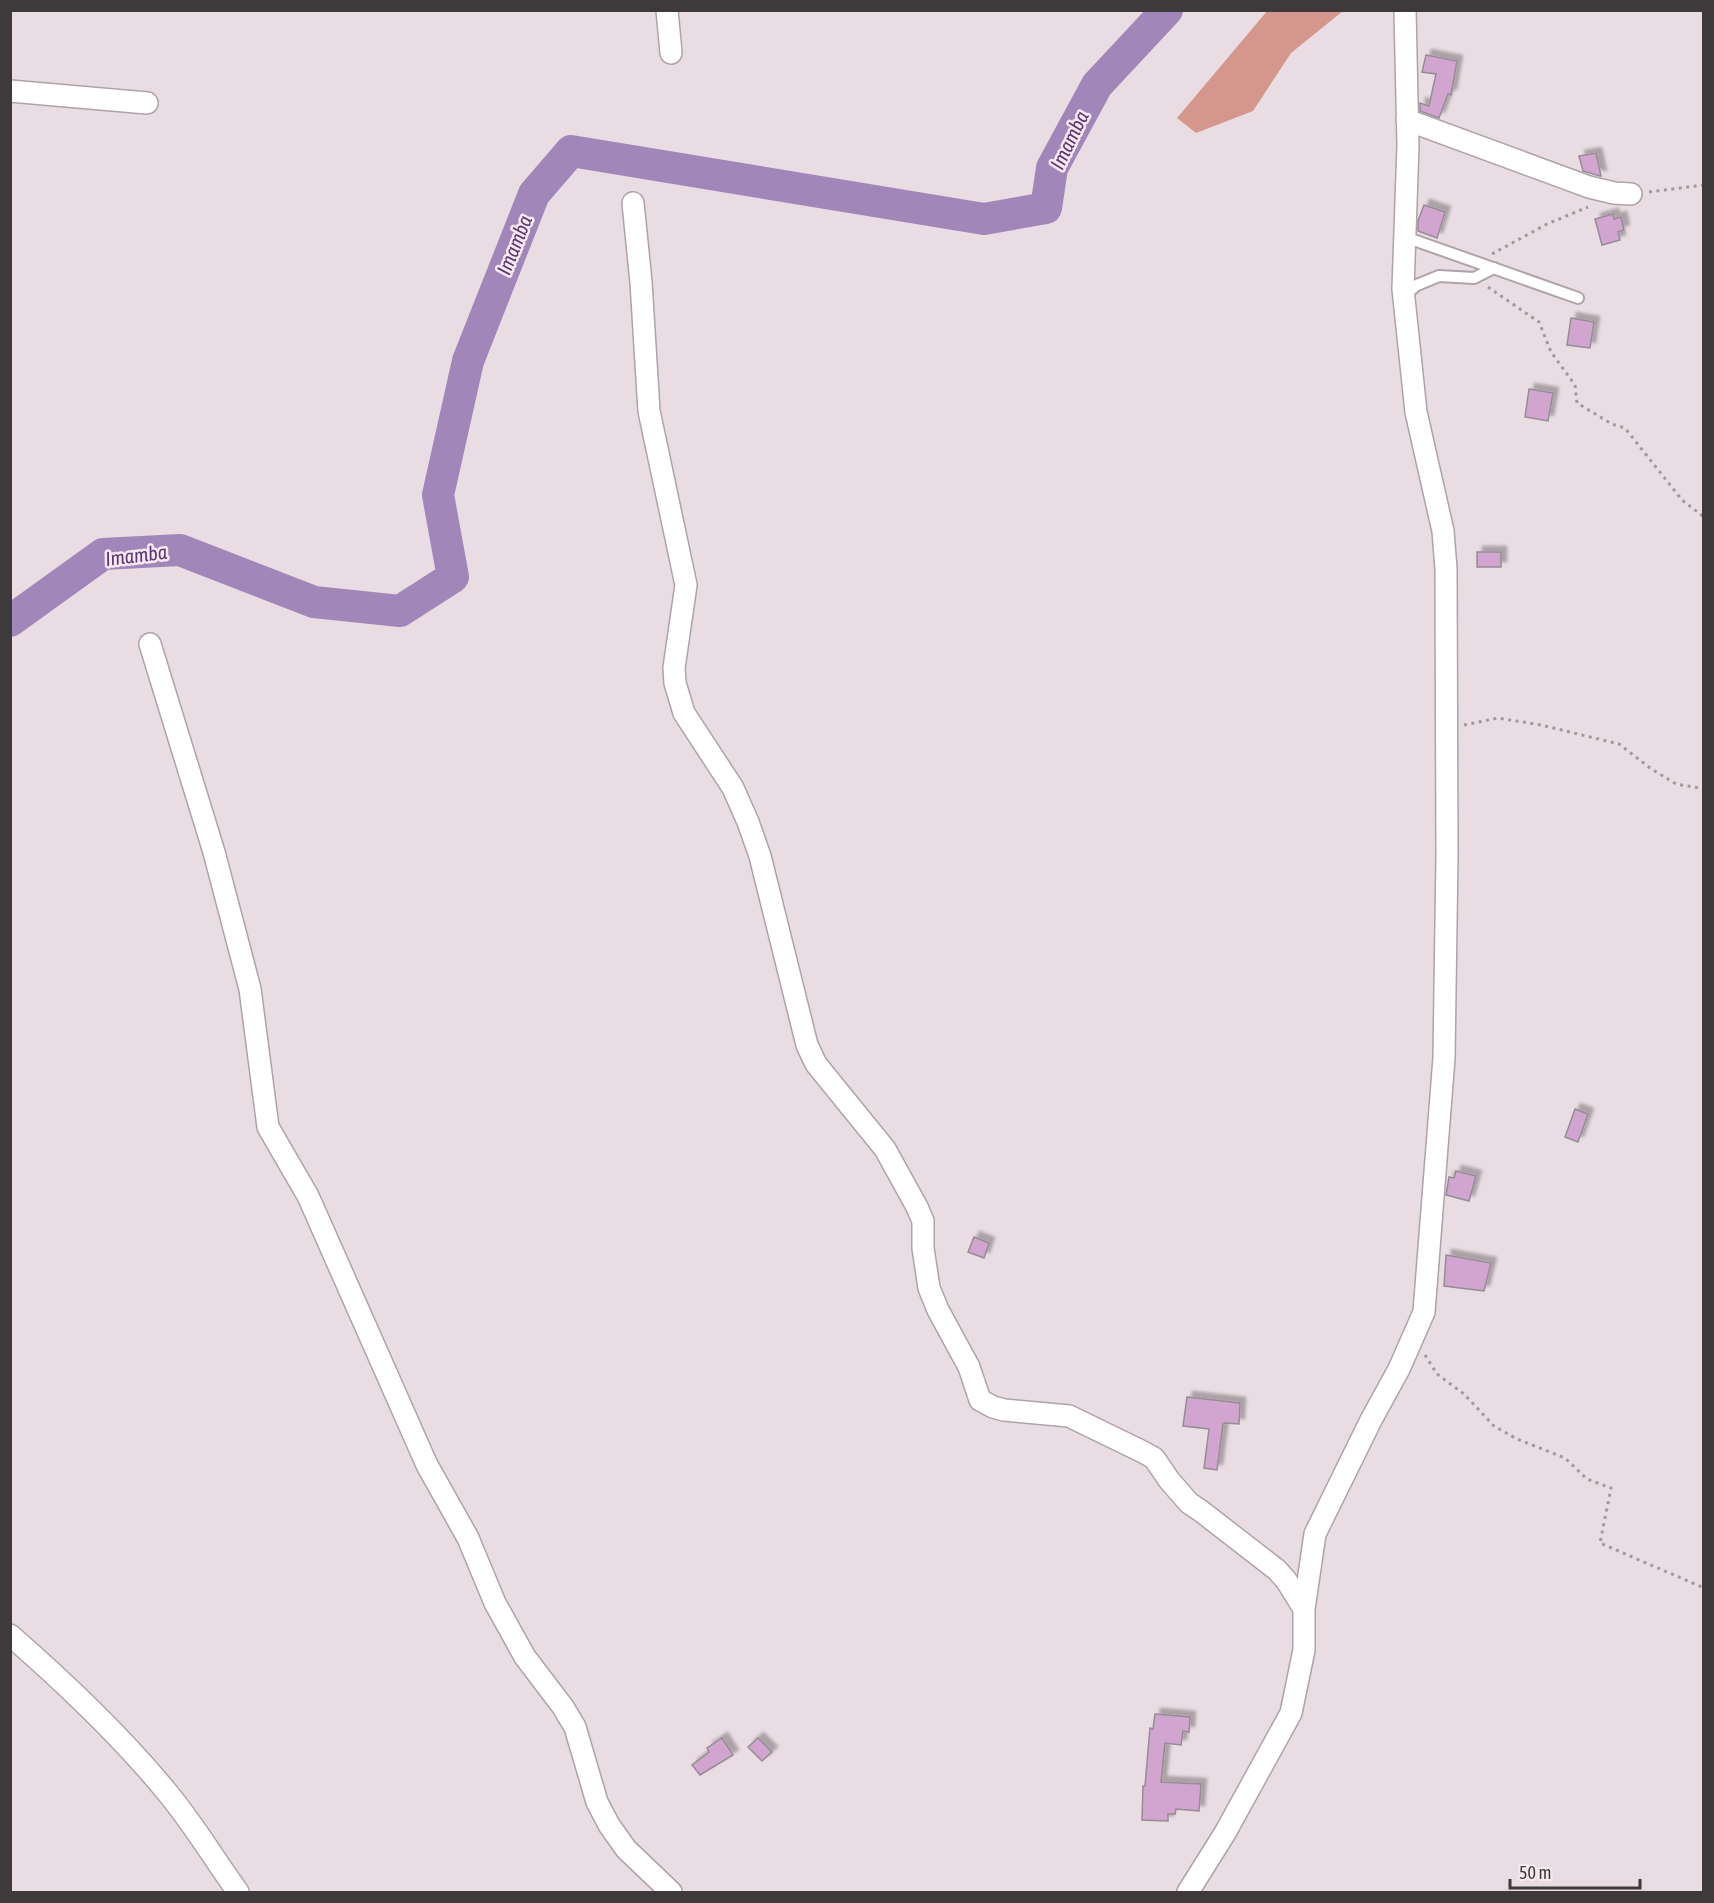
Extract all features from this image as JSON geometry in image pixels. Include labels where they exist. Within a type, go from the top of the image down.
[{"type":"street","points":[[668,10],[672,53]]},
{"type":"street","points":[[1188,1893],[1225,1833],[1291,1713],[1304,1650],[1304,1609],[1315,1534],[1371,1420],[1399,1370],[1424,1312],[1444,1058],[1447,856],[1446,569],[1443,531],[1416,412],[1404,296],[1407,120],[1405,10]]},
{"type":"street","points":[[10,91],[147,103]]},
{"type":"street","points":[[1407,120],[1589,187],[1630,194]]},
{"type":"street","points":[[633,203],[641,282],[649,411],[686,585],[674,668],[675,683],[684,713],[733,788],[748,822],[760,856],[807,1045],[816,1064],[885,1149],[917,1207],[923,1221],[923,1248],[929,1288],[938,1310],[969,1367],[980,1400],[1004,1410],[1068,1416],[1154,1458],[1189,1503],[1260,1557],[1286,1580],[1304,1609]]},
{"type":"street","points":[[150,644],[214,852],[250,988],[268,1127],[308,1196],[427,1465],[468,1538],[495,1603],[525,1657],[563,1707],[575,1727],[597,1802],[605,1818],[626,1849],[671,1893]]},
{"type":"street","points":[[10,1635],[45,1665],[144,1766],[195,1828],[238,1893]]},
{"type":"lane","points":[[1405,237],[1578,298]]},
{"type":"lane","points":[[1404,296],[1418,285],[1439,276],[1474,278],[1494,268]]},
{"type":"path","points":[[1630,194],[1704,185]]},
{"type":"path","points":[[1476,262],[1521,240],[1547,224],[1594,205],[1601,190]]},
{"type":"path","points":[[1474,278],[1539,322],[1551,352],[1575,385],[1577,403],[1612,424],[1625,428],[1682,500],[1704,517]]},
{"type":"path","points":[[1446,727],[1498,718],[1541,725],[1619,744],[1650,768],[1676,784],[1699,788],[1704,786]]},
{"type":"path","points":[[1414,1336],[1437,1374],[1464,1394],[1494,1426],[1517,1439],[1565,1458],[1587,1479],[1611,1488],[1600,1543],[1704,1588]]},
{"type":"shaded area","points":[[1268,10],[1343,11],[1291,53],[1253,111],[1196,133],[1177,118]]},
{"type":"building","points":[[1426,55],[1457,61],[1451,95],[1448,94],[1439,118],[1420,111],[1420,103],[1429,106],[1436,74],[1422,72]]},
{"type":"building","points":[[1596,153],[1601,176],[1583,171],[1579,156]]},
{"type":"building","points":[[1424,205],[1445,212],[1437,238],[1418,231],[1418,221]]},
{"type":"building","points":[[1613,214],[1614,219],[1621,217],[1624,230],[1618,232],[1620,240],[1602,245],[1595,219]]},
{"type":"building","points":[[1571,318],[1594,322],[1590,348],[1567,345]]},
{"type":"building","points":[[1529,389],[1553,393],[1548,421],[1525,417]]},
{"type":"building","points":[[1477,552],[1501,552],[1501,567],[1477,567]]},
{"type":"building","points":[[1575,1109],[1588,1114],[1578,1142],[1565,1137]]},
{"type":"building","points":[[1456,1171],[1476,1176],[1469,1201],[1446,1195],[1449,1177],[1454,1178]]},
{"type":"building","points":[[974,1237],[989,1243],[984,1258],[968,1252]]},
{"type":"building","points":[[1446,1255],[1491,1263],[1484,1291],[1444,1286]]},
{"type":"building","points":[[1187,1397],[1240,1403],[1239,1424],[1223,1424],[1217,1470],[1204,1468],[1209,1429],[1183,1426]]},
{"type":"building","points":[[1155,1714],[1190,1717],[1189,1732],[1183,1731],[1181,1745],[1165,1743],[1161,1782],[1201,1784],[1199,1811],[1176,1809],[1175,1814],[1168,1814],[1168,1821],[1142,1820],[1143,1786],[1145,1786],[1150,1728],[1153,1729]]},
{"type":"building","points":[[722,1738],[733,1755],[700,1775],[692,1765],[709,1752],[707,1748]]},
{"type":"building","points":[[758,1738],[772,1752],[762,1761],[748,1747]]},
{"type":"waterway","name":"Imamba","points":[[10,621],[103,554],[180,550],[314,602],[400,611],[453,577],[438,495],[468,361],[534,194],[571,151],[984,219],[1046,208],[1052,168],[1097,85],[1167,10]]}]
